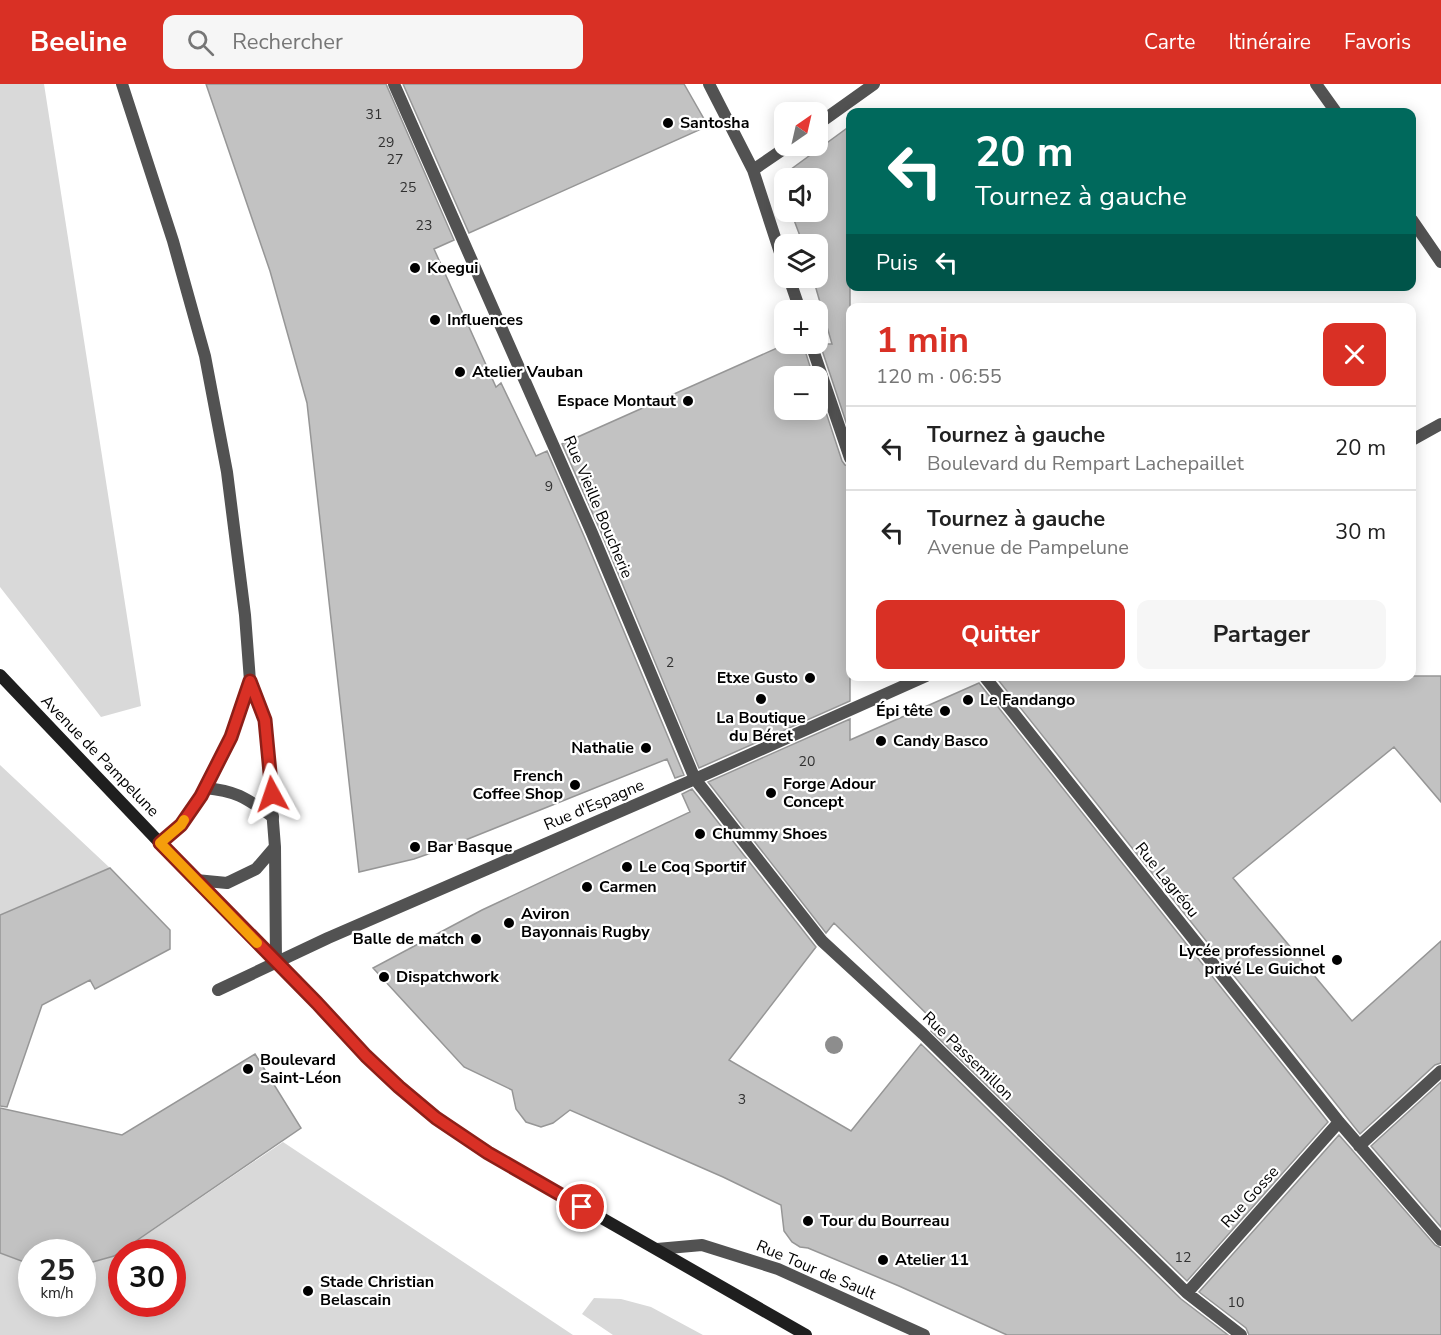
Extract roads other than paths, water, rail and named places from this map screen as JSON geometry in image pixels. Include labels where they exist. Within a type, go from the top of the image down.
[{"type":"street","points":[[122,84],[174,241],[204,356],[227,472],[250,681],[265,720],[275,847],[276,963],[366,1056],[436,1118],[488,1153],[806,1335]]},
{"type":"street","name":"Rue Vieille Boucherie","points":[[394,84],[592,533],[695,779]]},
{"type":"street","points":[[709,84],[753,171],[774,235]]},
{"type":"street","points":[[828,117],[874,84]]},
{"type":"street","points":[[1316,84],[1333,108]]},
{"type":"street","points":[[753,171],[774,156]]},
{"type":"street","points":[[1416,226],[1441,262]]},
{"type":"street","points":[[814,354],[846,446]]},
{"type":"street","points":[[1416,438],[1441,424]]},
{"type":"street","name":"Avenue de Pampelune","points":[[0,675],[276,963]]},
{"type":"street","points":[[160,843],[181,825],[205,788],[231,737],[250,681]]},
{"type":"street","name":"Rue d'Espagne","points":[[218,990],[328,938],[916,681]]},
{"type":"street","name":"Rue Lagréou","points":[[988,681],[1339,1122],[1441,1240]]},
{"type":"street","name":"Rue Passemillon","points":[[695,779],[822,941],[923,1034],[1187,1293],[1241,1335]]},
{"type":"street","points":[[205,788],[225,790],[245,797],[273,817]]},
{"type":"street","points":[[196,880],[227,882],[256,869],[275,847]]},
{"type":"street","points":[[1359,1146],[1441,1071]]},
{"type":"street","name":"Rue Gosse","points":[[1187,1293],[1339,1122]]},
{"type":"street","name":"Rue Tour de Sault","points":[[657,1249],[702,1245],[778,1269],[924,1335]]},
{"type":"place","name":"Santosha","points":[[668,123]]},
{"type":"place","name":"Koegui","points":[[415,268]]},
{"type":"place","name":"Influences","points":[[435,320]]},
{"type":"place","name":"Atelier Vauban","points":[[460,372]]},
{"type":"place","name":"Espace Montaut","points":[[688,401]]},
{"type":"place","name":"Etxe Gusto","points":[[810,678]]},
{"type":"place","name":"La Boutique du Béret","points":[[761,699]]},
{"type":"place","name":"Le Fandango","points":[[968,700]]},
{"type":"place","name":"Épi tête","points":[[945,711]]},
{"type":"place","name":"Candy Basco","points":[[881,741]]},
{"type":"place","name":"Nathalie","points":[[646,748]]},
{"type":"place","name":"French Coffee Shop","points":[[575,785]]},
{"type":"place","name":"Forge Adour Concept","points":[[771,793]]},
{"type":"place","name":"Chummy Shoes","points":[[700,834]]},
{"type":"place","name":"Bar Basque","points":[[415,847]]},
{"type":"place","name":"Le Coq Sportif","points":[[627,867]]},
{"type":"place","name":"Carmen","points":[[587,887]]},
{"type":"place","name":"Aviron Bayonnais Rugby","points":[[509,923]]},
{"type":"place","name":"Balle de match","points":[[476,939]]},
{"type":"place","name":"Lycée professionnel privé Le Guichot","points":[[1337,960]]},
{"type":"place","name":"Dispatchwork","points":[[384,977]]},
{"type":"place","name":"Boulevard Saint-Léon","points":[[248,1069]]},
{"type":"place","name":"Tour du Bourreau","points":[[808,1221]]},
{"type":"place","name":"Atelier 11","points":[[883,1260]]},
{"type":"place","name":"Stade Christian Belascain","points":[[308,1291]]}]
